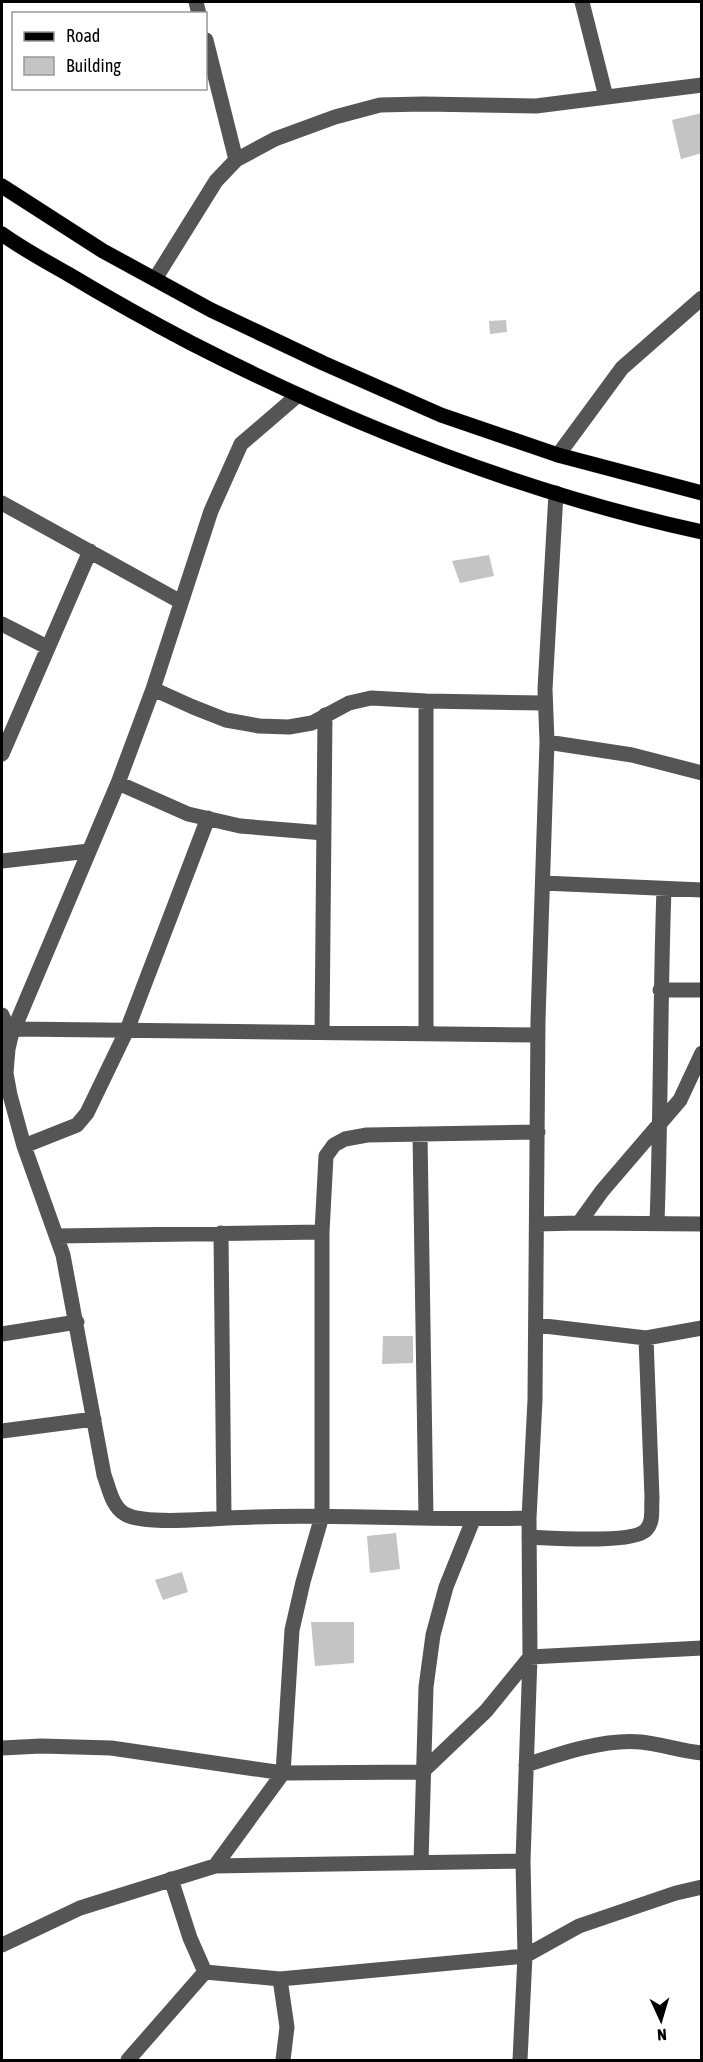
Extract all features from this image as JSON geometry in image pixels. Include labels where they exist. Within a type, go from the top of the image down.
[{"type":"main road","points":[[2,186],[103,251],[211,310],[441,415],[558,455],[702,493]]},
{"type":"main road","points":[[2,234],[139,316],[254,375],[359,422],[480,470],[641,519],[702,532]]},
{"type":"street","points":[[582,2],[606,97]]},
{"type":"street","points":[[207,44],[236,160]]},
{"type":"street","points":[[155,279],[216,181],[236,160],[275,139],[335,117],[380,105],[536,106],[702,85]]},
{"type":"street","points":[[558,455],[622,368],[702,298]]},
{"type":"street","points":[[298,395],[241,444],[211,511],[153,689],[118,783],[9,1041],[6,1072],[24,1146],[63,1255],[104,1475],[113,1501],[126,1515],[149,1520],[174,1521],[322,1516],[472,1520],[529,1518]]},
{"type":"street","points":[[520,2061],[525,1956],[523,1861],[530,1657],[529,1518],[535,1400],[538,1035],[547,741],[545,702],[556,493]]},
{"type":"street","points":[[2,503],[181,602]]},
{"type":"street","points":[[3,744],[90,551]]},
{"type":"street","points":[[2,624],[48,647]]},
{"type":"street","points":[[153,689],[192,708],[226,720],[259,726],[289,727],[312,723],[349,703],[371,698],[545,702]]},
{"type":"street","points":[[426,701],[426,1034]]},
{"type":"street","points":[[322,1033],[325,715]]},
{"type":"street","points":[[547,741],[632,755],[702,773]]},
{"type":"street","points":[[118,783],[188,814],[240,826],[324,833]]},
{"type":"street","points":[[24,1146],[77,1125],[87,1113],[127,1030],[208,818]]},
{"type":"street","points":[[2,861],[89,851]]},
{"type":"street","points":[[543,883],[702,890]]},
{"type":"street","points":[[657,1223],[661,1122],[660,990],[664,889]]},
{"type":"street","points":[[660,990],[702,990]]},
{"type":"street","points":[[2,1015],[9,1041]]},
{"type":"street","points":[[9,1041],[127,1030],[538,1035]]},
{"type":"street","points":[[579,1223],[602,1191],[680,1100],[702,1053]]},
{"type":"street","points":[[685,1089],[702,1089]]},
{"type":"street","points":[[215,1866],[284,1773],[292,1629],[322,1516],[322,1232],[326,1156],[334,1145],[345,1139],[367,1135],[538,1132]]},
{"type":"street","points":[[420,1134],[426,1518]]},
{"type":"street","points":[[537,1224],[702,1224]]},
{"type":"street","points":[[57,1236],[322,1232]]},
{"type":"street","points":[[221,1233],[224,1518]]},
{"type":"street","points":[[2,1334],[77,1322]]},
{"type":"street","points":[[536,1325],[646,1338],[702,1328]]},
{"type":"street","points":[[530,1537],[578,1540],[627,1537],[638,1535],[648,1528],[651,1522],[652,1498],[646,1338]]},
{"type":"street","points":[[2,1431],[94,1419]]},
{"type":"street","points":[[421,1862],[426,1687],[433,1635],[446,1587],[472,1520]]},
{"type":"street","points":[[2,1748],[41,1746],[111,1748],[284,1773],[422,1772],[486,1711],[530,1657],[702,1648]]},
{"type":"street","points":[[526,1765],[569,1751],[601,1745],[640,1742],[702,1753]]},
{"type":"street","points":[[2,1945],[80,1908],[215,1866],[523,1861]]},
{"type":"street","points":[[171,1879],[190,1938],[205,1972]]},
{"type":"street","points":[[205,1972],[280,1979],[525,1956],[579,1926],[676,1893],[702,1887]]},
{"type":"street","points":[[128,2061],[205,1972]]},
{"type":"street","points":[[280,1979],[286,2027],[283,2061]]},
{"type":"building","points":[[702,113],[702,153],[681,159],[672,120]]},
{"type":"building","points":[[506,320],[507,332],[490,334],[489,321]]},
{"type":"building","points":[[489,555],[494,576],[460,583],[452,561]]},
{"type":"building","points":[[383,1336],[413,1336],[413,1363],[382,1364]]},
{"type":"building","points":[[396,1533],[400,1569],[370,1573],[367,1536]]},
{"type":"building","points":[[182,1572],[188,1592],[163,1600],[155,1580]]},
{"type":"building","points":[[311,1622],[354,1622],[354,1663],[315,1666]]}]
